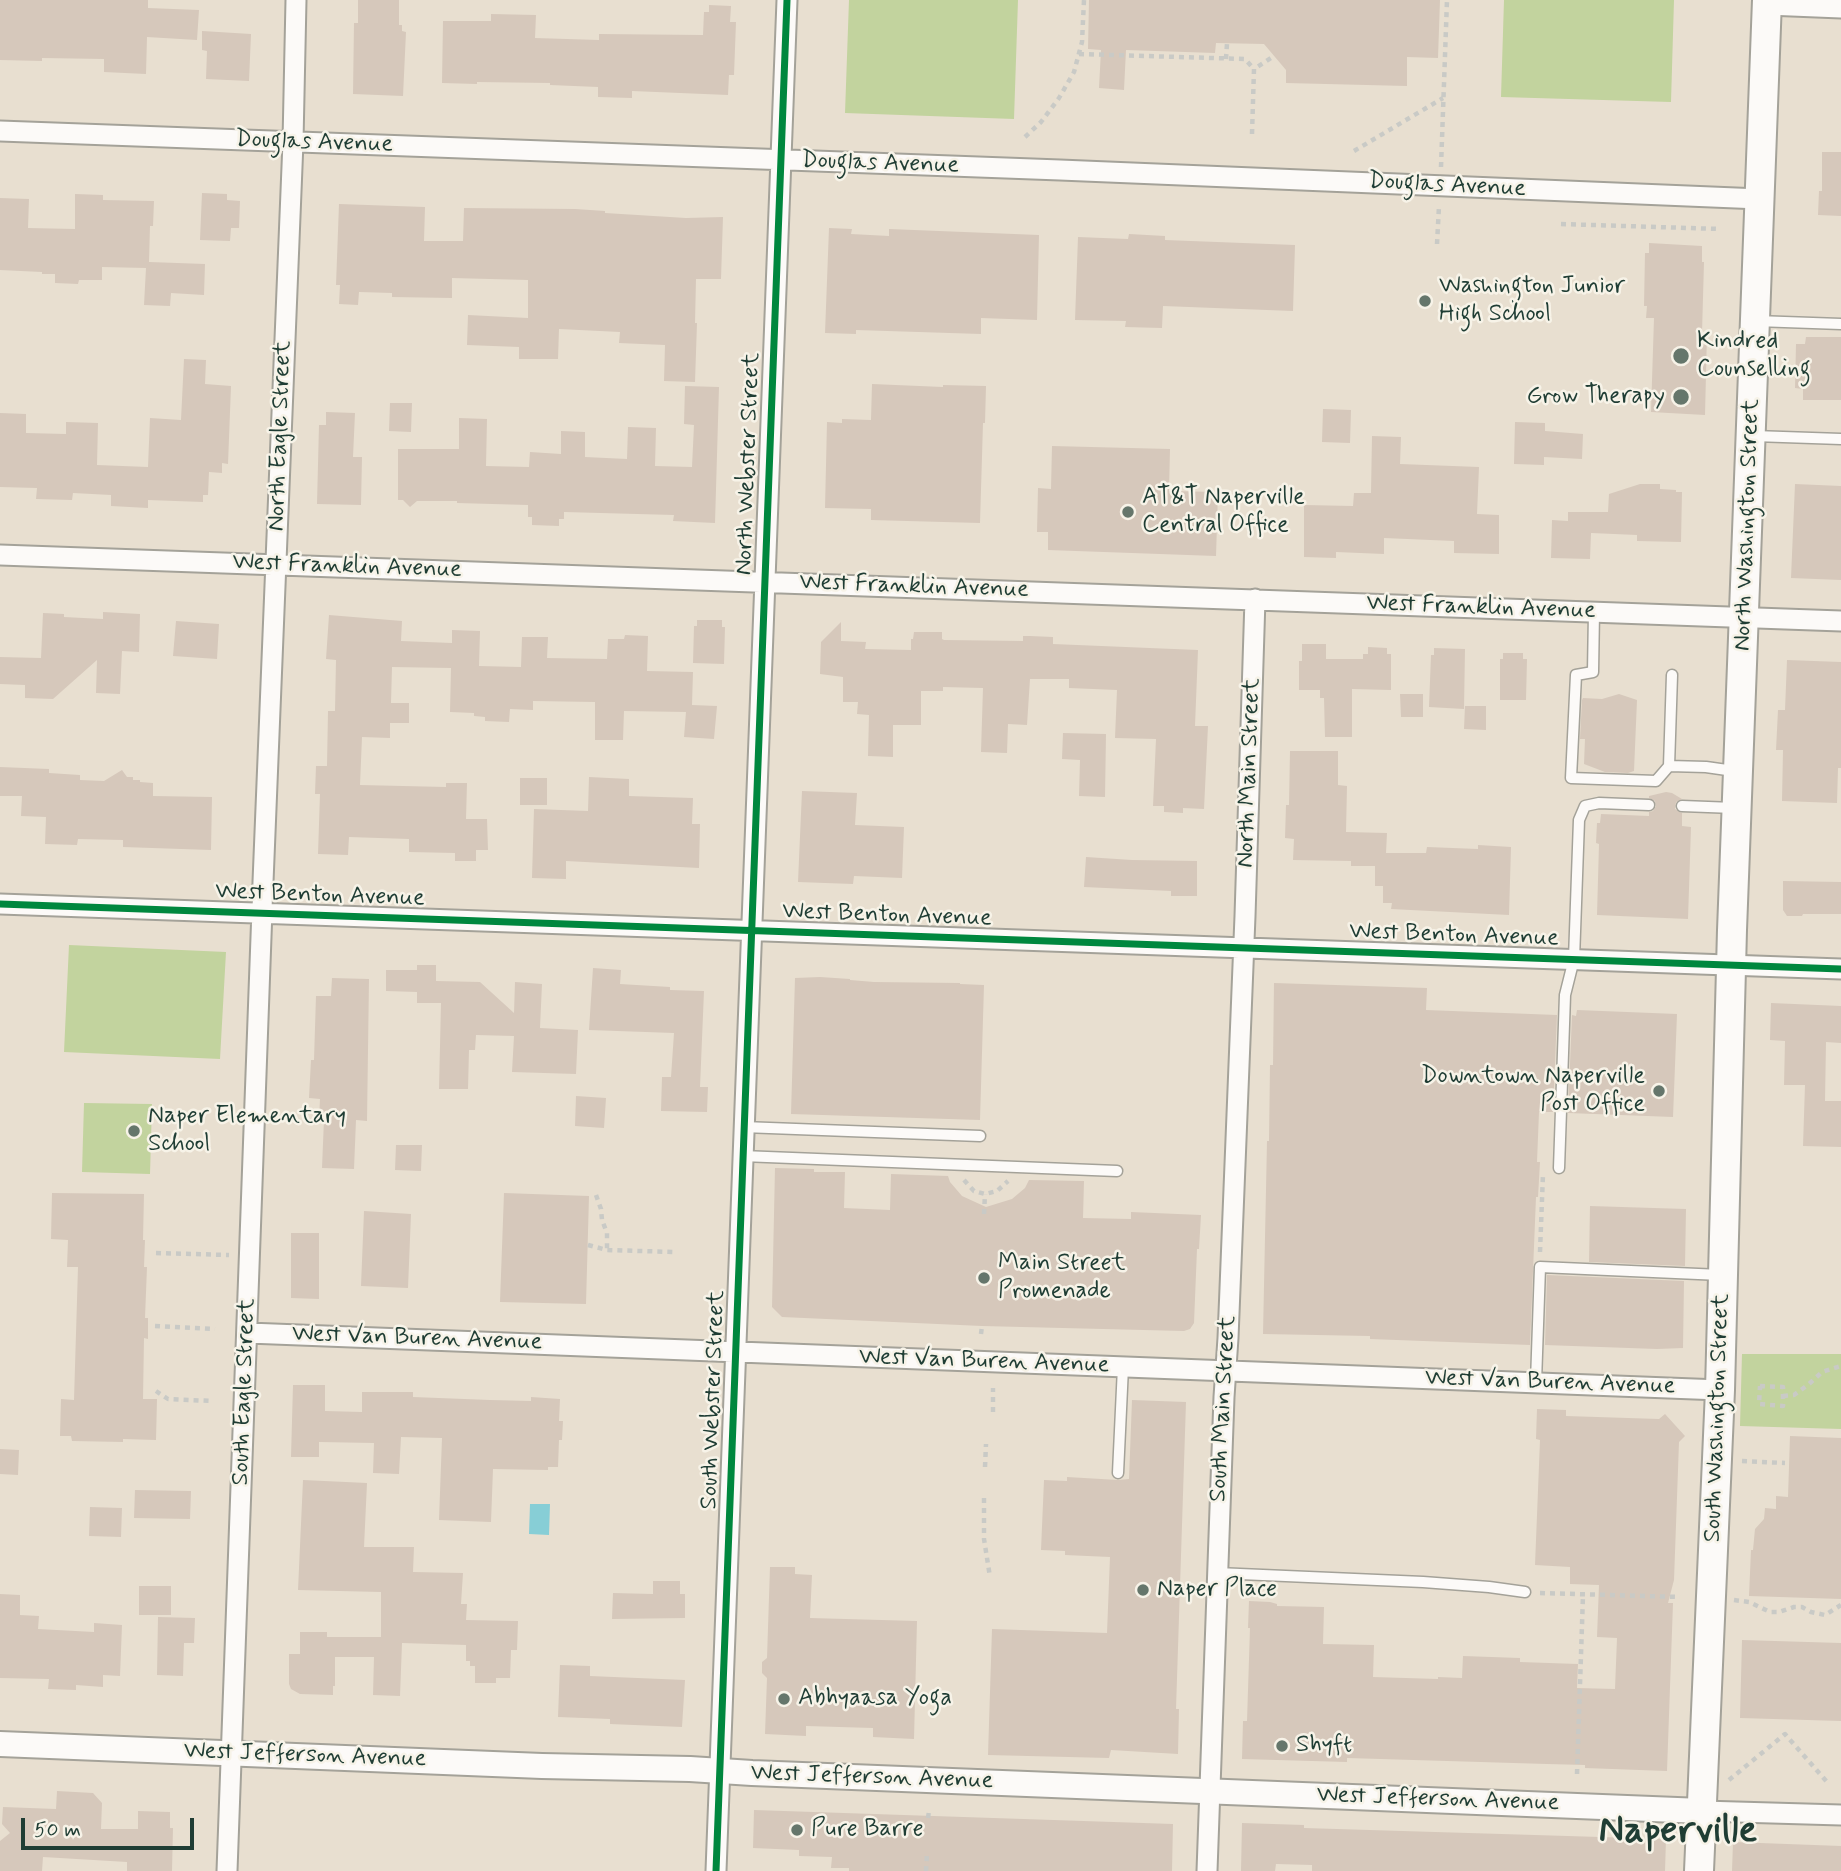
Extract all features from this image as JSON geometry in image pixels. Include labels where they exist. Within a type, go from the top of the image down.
[{"type":"main road","name":"North Washington Street","points":[[1731,965],[1767,3]]},
{"type":"main road","name":"South Washington Street","points":[[1699,1871],[1720,1390],[1731,965]]},
{"type":"street","name":"North Eagle Street","points":[[262,913],[293,142],[296,0]]},
{"type":"street","name":"North Webster Street","points":[[752,930],[787,0]]},
{"type":"street","points":[[1767,3],[1841,8]]},
{"type":"street","name":"Douglas Avenue","points":[[0,131],[1760,199]]},
{"type":"street","name":"West Franklin Avenue","points":[[0,555],[1841,621]]},
{"type":"street","name":"North Main Street","points":[[1244,948],[1255,599]]},
{"type":"street","name":"West Benton Avenue","points":[[0,904],[1841,969]]},
{"type":"street","name":"South Eagle Street","points":[[227,1871],[262,913]]},
{"type":"street","name":"South Webster Street","points":[[716,1871],[752,930]]},
{"type":"street","name":"South Main Street","points":[[1207,1871],[1244,948]]},
{"type":"street","name":"West Van Buren Avenue","points":[[248,1333],[1720,1390]]},
{"type":"street","name":"West Jefferson Avenue","points":[[0,1744],[1702,1811]]},
{"type":"street","points":[[1702,1811],[1841,1815]]},
{"type":"lane","points":[[1756,321],[1841,324]]},
{"type":"lane","points":[[1751,436],[1841,439]]},
{"type":"lane","points":[[1594,612],[1593,672],[1576,675],[1571,778],[1656,781],[1669,766],[1672,675]]},
{"type":"lane","points":[[1669,766],[1706,767],[1738,772]]},
{"type":"lane","points":[[1559,1168],[1565,995],[1574,959],[1579,820],[1585,806],[1599,803],[1649,805]]},
{"type":"lane","points":[[1682,806],[1736,808]]},
{"type":"lane","points":[[743,1127],[980,1136]]},
{"type":"lane","points":[[742,1156],[1117,1171]]},
{"type":"lane","points":[[1536,1382],[1539,1267],[1723,1275]]},
{"type":"lane","points":[[1118,1473],[1123,1367]]},
{"type":"lane","points":[[1217,1573],[1423,1582],[1525,1592]]},
{"type":"path","points":[[1026,137],[1059,99],[1074,72],[1082,43],[1084,0]]},
{"type":"path","points":[[1440,171],[1447,0]]},
{"type":"path","points":[[1440,20],[1446,21]]},
{"type":"path","points":[[1226,59],[1227,43]]},
{"type":"path","points":[[1079,54],[1141,53],[1245,60],[1254,69],[1252,134]]},
{"type":"path","points":[[1254,69],[1274,56]]},
{"type":"path","points":[[1354,150],[1443,98]]},
{"type":"path","points":[[1437,244],[1439,198]]},
{"type":"path","points":[[1561,223],[1720,229]]},
{"type":"path","points":[[962,1176],[974,1191],[985,1194],[997,1191],[1004,1185],[1011,1176],[1013,1167]]},
{"type":"path","points":[[984,1214],[985,1194]]},
{"type":"path","points":[[596,1195],[601,1209],[601,1220],[607,1233],[607,1250]]},
{"type":"path","points":[[588,1245],[607,1250],[674,1252]]},
{"type":"path","points":[[156,1253],[236,1256]]},
{"type":"path","points":[[155,1326],[215,1329]]},
{"type":"path","points":[[981,1334],[982,1326]]},
{"type":"path","points":[[1783,1396],[1794,1395],[1822,1372],[1841,1366]]},
{"type":"path","points":[[1760,1386],[1783,1387],[1783,1396],[1783,1406],[1759,1404],[1760,1386]]},
{"type":"path","points":[[993,1388],[993,1412]]},
{"type":"path","points":[[156,1391],[167,1399],[212,1401]]},
{"type":"path","points":[[1752,1394],[1760,1395]]},
{"type":"path","points":[[985,1467],[986,1444]]},
{"type":"path","points":[[1742,1461],[1785,1463]]},
{"type":"path","points":[[984,1498],[984,1539],[990,1577]]},
{"type":"path","points":[[1525,1592],[1680,1597]]},
{"type":"path","points":[[1577,1774],[1583,1595]]},
{"type":"path","points":[[1711,1599],[1749,1602],[1770,1612],[1802,1607],[1825,1615],[1841,1605]]},
{"type":"path","points":[[1729,1780],[1785,1734],[1827,1782]]},
{"type":"path","points":[[928,1818],[929,1811]]},
{"type":"path","points":[[926,1871],[927,1853]]},
{"type":"green space","points":[[849,0],[1018,0],[1014,119],[845,113]]},
{"type":"green space","points":[[1504,0],[1674,0],[1671,102],[1501,97]]},
{"type":"green space","points":[[69,945],[226,952],[220,1059],[64,1052]]},
{"type":"green space","points":[[84,1103],[152,1104],[150,1174],[82,1172]]},
{"type":"green space","points":[[1742,1354],[1841,1354],[1841,1429],[1740,1426]]},
{"type":"water","points":[[530,1504],[550,1504],[549,1535],[529,1534]]},
{"type":"building","points":[[0,0],[148,0],[148,8],[199,10],[197,40],[147,37],[146,74],[104,72],[104,59],[0,60]]},
{"type":"building","points":[[358,0],[399,0],[399,25],[402,25],[402,31],[406,32],[403,96],[353,94],[354,23],[358,23]]},
{"type":"building","points":[[1089,0],[1440,0],[1438,58],[1407,57],[1407,86],[1286,83],[1286,70],[1264,44],[1216,43],[1215,53],[1126,50],[1124,90],[1099,88],[1101,50],[1088,49]]},
{"type":"building","points":[[709,5],[731,6],[730,22],[736,22],[734,75],[729,75],[728,95],[632,91],[632,98],[598,97],[598,87],[550,83],[442,83],[443,21],[491,21],[491,14],[536,15],[535,38],[599,40],[599,34],[703,35],[704,12],[709,12]]},
{"type":"building","points":[[202,31],[251,34],[249,81],[206,79],[207,51],[202,50]]},
{"type":"building","points":[[1822,152],[1841,152],[1841,216],[1818,215],[1819,191],[1822,191]]},
{"type":"building","points":[[202,193],[227,194],[227,200],[240,201],[239,228],[231,228],[230,241],[200,240]]},
{"type":"building","points":[[75,194],[103,195],[103,200],[154,201],[149,262],[205,264],[204,295],[171,293],[170,306],[144,305],[146,268],[102,267],[102,280],[79,280],[78,284],[55,283],[55,274],[0,270],[0,198],[29,199],[28,228],[75,229]]},
{"type":"building","points":[[339,204],[425,207],[424,241],[463,241],[464,208],[575,209],[686,218],[723,217],[721,279],[696,279],[695,382],[664,381],[665,345],[619,343],[620,332],[559,329],[558,359],[519,359],[519,347],[467,345],[468,315],[528,318],[528,280],[452,278],[452,298],[392,297],[392,293],[359,292],[358,305],[339,304],[340,285],[336,285]]},
{"type":"building","points":[[829,228],[852,229],[851,234],[889,236],[889,229],[1039,235],[1037,320],[981,318],[981,334],[856,330],[856,334],[825,333]]},
{"type":"building","points":[[1129,234],[1165,236],[1165,240],[1295,245],[1293,311],[1163,306],[1162,328],[1125,327],[1126,321],[1075,320],[1078,237],[1128,239]]},
{"type":"building","points":[[1649,243],[1702,246],[1702,333],[1707,333],[1705,415],[1651,412],[1654,318],[1646,318],[1647,306],[1644,306],[1645,253],[1649,253]]},
{"type":"building","points":[[1806,337],[1841,337],[1841,400],[1803,400],[1803,389],[1795,388],[1796,344],[1805,344]]},
{"type":"building","points":[[184,359],[206,360],[205,384],[231,386],[228,464],[222,463],[222,473],[209,472],[208,495],[203,495],[203,502],[148,500],[148,508],[111,506],[111,495],[73,493],[72,500],[36,499],[37,488],[0,487],[0,413],[26,414],[26,433],[66,434],[66,422],[98,423],[97,465],[148,467],[150,418],[181,420]]},
{"type":"building","points":[[872,384],[986,386],[980,523],[871,520],[871,509],[825,508],[827,422],[842,423],[842,419],[871,420]]},
{"type":"building","points":[[685,386],[719,387],[715,523],[673,521],[674,515],[564,512],[564,519],[559,519],[559,526],[532,525],[532,517],[528,517],[528,505],[417,501],[410,507],[403,500],[398,500],[398,449],[459,449],[459,418],[487,419],[486,466],[529,467],[530,452],[561,454],[561,431],[585,432],[585,457],[627,459],[628,427],[656,428],[655,466],[692,467],[694,425],[684,424]]},
{"type":"building","points":[[390,403],[412,403],[411,432],[389,431]]},
{"type":"building","points":[[1323,409],[1351,410],[1350,443],[1322,442]]},
{"type":"building","points":[[326,412],[355,413],[353,457],[362,457],[361,505],[317,504],[319,425],[326,425]]},
{"type":"building","points":[[1515,422],[1545,423],[1545,431],[1583,434],[1582,459],[1544,457],[1544,465],[1514,464]]},
{"type":"building","points":[[1372,436],[1401,437],[1400,464],[1479,467],[1477,514],[1499,515],[1499,554],[1454,553],[1454,541],[1384,538],[1384,554],[1336,552],[1336,558],[1304,557],[1304,505],[1353,506],[1354,493],[1371,493]]},
{"type":"building","name":"AT&T Naperville Central Office","points":[[1052,446],[1170,449],[1169,491],[1218,492],[1216,556],[1048,550],[1048,532],[1037,532],[1038,488],[1051,489]]},
{"type":"building","points":[[1640,484],[1660,484],[1660,489],[1682,492],[1681,542],[1637,541],[1637,535],[1591,533],[1590,559],[1551,558],[1552,520],[1568,521],[1568,512],[1608,512],[1609,494]]},
{"type":"building","points":[[1795,484],[1841,486],[1841,580],[1791,578]]},
{"type":"building","points":[[103,612],[140,614],[139,652],[122,651],[120,694],[96,693],[97,660],[53,699],[25,698],[25,685],[0,684],[0,657],[41,658],[43,613],[103,619]]},
{"type":"building","points":[[329,615],[402,621],[401,641],[452,643],[452,630],[480,631],[479,666],[521,667],[522,637],[548,637],[547,658],[607,659],[608,639],[624,639],[625,635],[648,636],[647,671],[693,672],[692,705],[717,706],[714,739],[684,737],[686,712],[624,711],[623,740],[595,740],[595,702],[533,701],[533,710],[510,709],[509,722],[485,721],[485,717],[474,716],[474,713],[450,712],[451,668],[392,667],[391,703],[409,703],[409,723],[390,723],[390,738],[362,737],[360,785],[446,787],[446,783],[467,783],[466,819],[487,819],[488,850],[476,850],[476,861],[455,861],[455,853],[409,852],[409,839],[349,837],[348,855],[318,854],[320,794],[315,794],[316,766],[327,766],[328,711],[335,711],[336,660],[326,659]]},
{"type":"building","points":[[697,620],[722,620],[722,627],[725,627],[724,664],[693,663],[694,626],[697,626]]},
{"type":"building","points":[[176,621],[219,624],[217,659],[173,656]]},
{"type":"building","points":[[841,622],[841,641],[866,642],[865,649],[911,650],[914,632],[942,632],[944,640],[1023,641],[1023,636],[1030,636],[1053,637],[1053,644],[1198,650],[1195,726],[1208,726],[1204,809],[1183,808],[1183,813],[1164,812],[1164,806],[1153,806],[1156,739],[1115,738],[1117,690],[1069,688],[1069,679],[1030,679],[1027,725],[1008,724],[1007,753],[981,752],[983,688],[943,687],[943,691],[921,691],[921,725],[893,725],[893,757],[868,756],[869,715],[857,714],[858,702],[843,702],[843,677],[820,674],[821,642]]},
{"type":"building","points":[[1302,644],[1326,644],[1326,659],[1363,659],[1363,654],[1368,654],[1368,647],[1387,648],[1387,654],[1391,654],[1391,690],[1352,689],[1352,737],[1325,737],[1324,698],[1320,698],[1320,690],[1299,690]]},
{"type":"building","points":[[1434,648],[1465,649],[1464,709],[1429,707],[1431,655],[1434,655]]},
{"type":"building","points":[[1503,653],[1523,653],[1523,659],[1527,659],[1526,700],[1500,700],[1500,659],[1503,659]]},
{"type":"building","points":[[1787,660],[1841,662],[1841,768],[1838,768],[1837,803],[1782,801],[1783,750],[1776,750],[1778,710],[1785,710]]},
{"type":"building","points":[[1400,694],[1423,694],[1423,717],[1401,717]]},
{"type":"building","points":[[1619,694],[1637,700],[1634,771],[1628,773],[1605,772],[1584,764],[1585,739],[1580,739],[1583,698],[1602,699]]},
{"type":"building","points":[[1465,706],[1486,706],[1486,730],[1464,729]]},
{"type":"building","points":[[1063,733],[1106,734],[1105,797],[1079,796],[1080,760],[1062,759]]},
{"type":"building","points":[[1290,751],[1338,751],[1338,785],[1347,786],[1346,832],[1387,833],[1386,853],[1426,853],[1427,847],[1511,847],[1509,915],[1391,909],[1392,903],[1383,903],[1383,886],[1375,886],[1375,866],[1351,866],[1351,861],[1293,860],[1294,839],[1285,838]]},
{"type":"building","points":[[0,767],[49,769],[49,773],[80,775],[80,780],[104,781],[122,770],[127,777],[133,777],[133,780],[153,783],[153,796],[212,797],[211,850],[123,847],[123,840],[78,839],[77,845],[45,844],[46,817],[21,816],[22,796],[0,796]]},
{"type":"building","points":[[589,777],[629,779],[629,796],[693,798],[692,824],[700,824],[699,868],[566,861],[566,879],[532,878],[534,809],[588,811]]},
{"type":"building","points":[[520,778],[547,778],[547,805],[520,805]]},
{"type":"building","points":[[802,791],[857,793],[855,825],[904,827],[902,878],[854,876],[853,884],[798,882]]},
{"type":"building","points":[[1666,792],[1682,799],[1676,802],[1675,809],[1682,813],[1682,826],[1691,827],[1688,919],[1597,915],[1599,844],[1596,843],[1597,823],[1600,823],[1601,814],[1649,816],[1649,812],[1656,806],[1649,796]]},
{"type":"building","points":[[1086,857],[1197,861],[1197,896],[1171,896],[1171,891],[1084,887]]},
{"type":"building","points":[[1783,881],[1841,882],[1841,914],[1787,916],[1783,910]]},
{"type":"building","points":[[417,965],[436,965],[436,981],[480,982],[514,1013],[515,982],[542,984],[540,1028],[578,1030],[576,1074],[512,1072],[514,1036],[476,1035],[475,1050],[469,1050],[468,1089],[439,1089],[441,1003],[417,1003],[417,992],[386,991],[386,970],[417,970]]},
{"type":"building","points":[[593,968],[621,970],[620,984],[704,991],[700,1087],[708,1087],[707,1112],[661,1111],[662,1077],[671,1077],[674,1033],[589,1030]]},
{"type":"building","points":[[820,977],[874,982],[984,985],[980,1120],[791,1114],[795,978]]},
{"type":"building","points":[[332,978],[369,979],[367,1121],[356,1120],[354,1169],[322,1168],[324,1119],[319,1119],[320,1099],[309,1098],[311,1060],[314,1060],[316,996],[331,996]]},
{"type":"building","points":[[1274,983],[1427,988],[1426,1010],[1557,1015],[1553,1112],[1539,1112],[1537,1162],[1540,1162],[1530,1345],[1370,1339],[1370,1336],[1263,1334]]},
{"type":"building","points":[[1771,1003],[1841,1006],[1841,1043],[1826,1042],[1825,1101],[1841,1101],[1841,1147],[1803,1146],[1805,1085],[1784,1085],[1785,1041],[1770,1040]]},
{"type":"building","points":[[1577,1010],[1677,1014],[1673,1117],[1568,1113],[1572,1015],[1576,1016]]},
{"type":"building","points":[[576,1096],[606,1098],[604,1128],[575,1126]]},
{"type":"building","points":[[396,1145],[422,1145],[421,1171],[395,1170]]},
{"type":"building","name":"Main Street Promenade","points":[[775,1168],[845,1172],[844,1208],[890,1210],[891,1174],[948,1176],[962,1196],[986,1207],[1012,1199],[1025,1188],[1029,1180],[1084,1181],[1083,1218],[1131,1219],[1131,1212],[1201,1215],[1194,1323],[1190,1329],[1184,1331],[782,1317],[772,1307]]},
{"type":"building","points":[[52,1193],[144,1194],[144,1267],[147,1267],[145,1318],[148,1318],[148,1339],[144,1338],[143,1399],[157,1399],[156,1440],[72,1441],[71,1436],[60,1436],[61,1399],[74,1400],[78,1267],[67,1267],[68,1240],[51,1239]]},
{"type":"building","points":[[504,1193],[589,1196],[586,1304],[500,1302]]},
{"type":"building","points":[[1590,1206],[1686,1209],[1685,1266],[1589,1262]]},
{"type":"building","points":[[364,1211],[411,1214],[408,1288],[361,1286]]},
{"type":"building","points":[[291,1233],[319,1233],[319,1299],[291,1298]]},
{"type":"building","points":[[1547,1275],[1684,1281],[1683,1348],[1545,1345]]},
{"type":"building","points":[[293,1385],[325,1385],[325,1411],[362,1412],[362,1392],[413,1392],[413,1397],[490,1400],[531,1401],[531,1397],[560,1399],[559,1421],[563,1421],[558,1467],[548,1467],[548,1470],[493,1469],[491,1522],[439,1520],[442,1438],[401,1437],[399,1474],[373,1473],[374,1443],[319,1442],[319,1457],[291,1457]]},
{"type":"building","points":[[1132,1400],[1186,1402],[1176,1709],[1179,1709],[1178,1754],[1111,1750],[1109,1758],[988,1755],[992,1629],[1107,1633],[1110,1557],[1065,1555],[1065,1551],[1041,1550],[1044,1480],[1067,1481],[1067,1477],[1129,1479]]},
{"type":"building","points":[[1537,1409],[1566,1410],[1566,1416],[1659,1419],[1665,1414],[1685,1436],[1679,1442],[1674,1580],[1668,1603],[1673,1603],[1667,1771],[1585,1768],[1585,1765],[1347,1758],[1347,1762],[1242,1759],[1243,1721],[1247,1721],[1249,1601],[1270,1602],[1277,1606],[1324,1607],[1323,1644],[1374,1645],[1373,1677],[1462,1678],[1463,1656],[1520,1658],[1520,1662],[1578,1664],[1577,1688],[1615,1689],[1617,1638],[1597,1637],[1599,1585],[1570,1584],[1570,1567],[1535,1565],[1540,1440],[1536,1439]]},
{"type":"building","points":[[1790,1436],[1841,1438],[1841,1599],[1749,1596],[1751,1550],[1755,1529],[1764,1519],[1765,1508],[1776,1509],[1776,1496],[1788,1497]]},
{"type":"building","points":[[0,1449],[19,1450],[18,1475],[0,1474]]},
{"type":"building","points":[[303,1480],[367,1483],[364,1547],[414,1547],[413,1572],[463,1573],[461,1604],[467,1604],[466,1620],[518,1621],[517,1650],[511,1650],[510,1678],[496,1678],[496,1683],[475,1683],[475,1666],[470,1666],[470,1661],[466,1661],[466,1645],[402,1643],[400,1696],[373,1695],[374,1657],[335,1657],[333,1695],[300,1694],[291,1689],[289,1654],[300,1654],[300,1632],[327,1632],[327,1637],[381,1637],[381,1592],[298,1590]]},
{"type":"building","points":[[135,1490],[191,1491],[190,1519],[134,1518]]},
{"type":"building","points":[[90,1507],[122,1508],[121,1537],[89,1536]]},
{"type":"building","points":[[770,1567],[795,1567],[795,1574],[812,1575],[810,1618],[917,1621],[914,1739],[873,1737],[873,1728],[806,1726],[806,1736],[765,1734],[767,1678],[762,1673],[762,1662],[767,1658]]},
{"type":"building","points":[[653,1581],[680,1581],[680,1594],[685,1594],[685,1618],[612,1619],[613,1593],[653,1594]]},
{"type":"building","points":[[139,1586],[171,1586],[171,1615],[139,1615]]},
{"type":"building","points":[[0,1594],[20,1595],[20,1615],[39,1616],[38,1629],[94,1632],[94,1623],[122,1625],[120,1676],[103,1675],[103,1687],[76,1685],[76,1690],[48,1689],[49,1679],[0,1678]]},
{"type":"building","points":[[158,1617],[195,1618],[194,1643],[184,1643],[183,1676],[157,1675]]},
{"type":"building","points":[[1742,1640],[1841,1643],[1841,1721],[1740,1718]]},
{"type":"building","points":[[560,1665],[590,1666],[590,1676],[685,1680],[682,1727],[610,1724],[610,1719],[558,1717]]},
{"type":"building","points":[[57,1791],[93,1793],[102,1803],[101,1829],[138,1829],[138,1811],[170,1812],[170,1828],[173,1828],[172,1871],[127,1871],[127,1862],[43,1857],[42,1871],[0,1871],[0,1841],[10,1833],[2,1824],[3,1807],[56,1809]]},
{"type":"building","points":[[754,1810],[1173,1824],[1172,1871],[849,1871],[849,1868],[831,1868],[832,1857],[799,1856],[799,1850],[753,1848]]},
{"type":"building","points":[[1242,1823],[1304,1825],[1304,1828],[1666,1839],[1665,1871],[1312,1871],[1312,1865],[1276,1864],[1275,1871],[1241,1871]]},
{"type":"building","points":[[1733,1842],[1841,1846],[1841,1871],[1732,1871]]},
{"type":"cycle path","points":[[716,1871],[787,0]]},
{"type":"cycle path","points":[[0,904],[1841,969]]},
{"type":"place","name":"Washington Junior High School","points":[[1425,301]]},
{"type":"place","name":"Kindred Counselling","points":[[1681,356]]},
{"type":"place","name":"Grow Therapy","points":[[1681,397]]},
{"type":"place","name":"AT&T Naperville Central Office","points":[[1128,512]]},
{"type":"place","name":"Downtown Naperville Post Office","points":[[1659,1091]]},
{"type":"place","name":"Naper Elementary School","points":[[134,1131]]},
{"type":"place","name":"Main Street Promenade","points":[[984,1278]]},
{"type":"place","name":"Naper Place","points":[[1143,1590]]},
{"type":"place","name":"Abhyaasa Yoga","points":[[784,1699]]},
{"type":"place","name":"Shyft","points":[[1282,1746]]},
{"type":"place","name":"Pure Barre","points":[[797,1830]]},
{"type":"district","name":"Naperville","points":[[1678,1833]]}]
